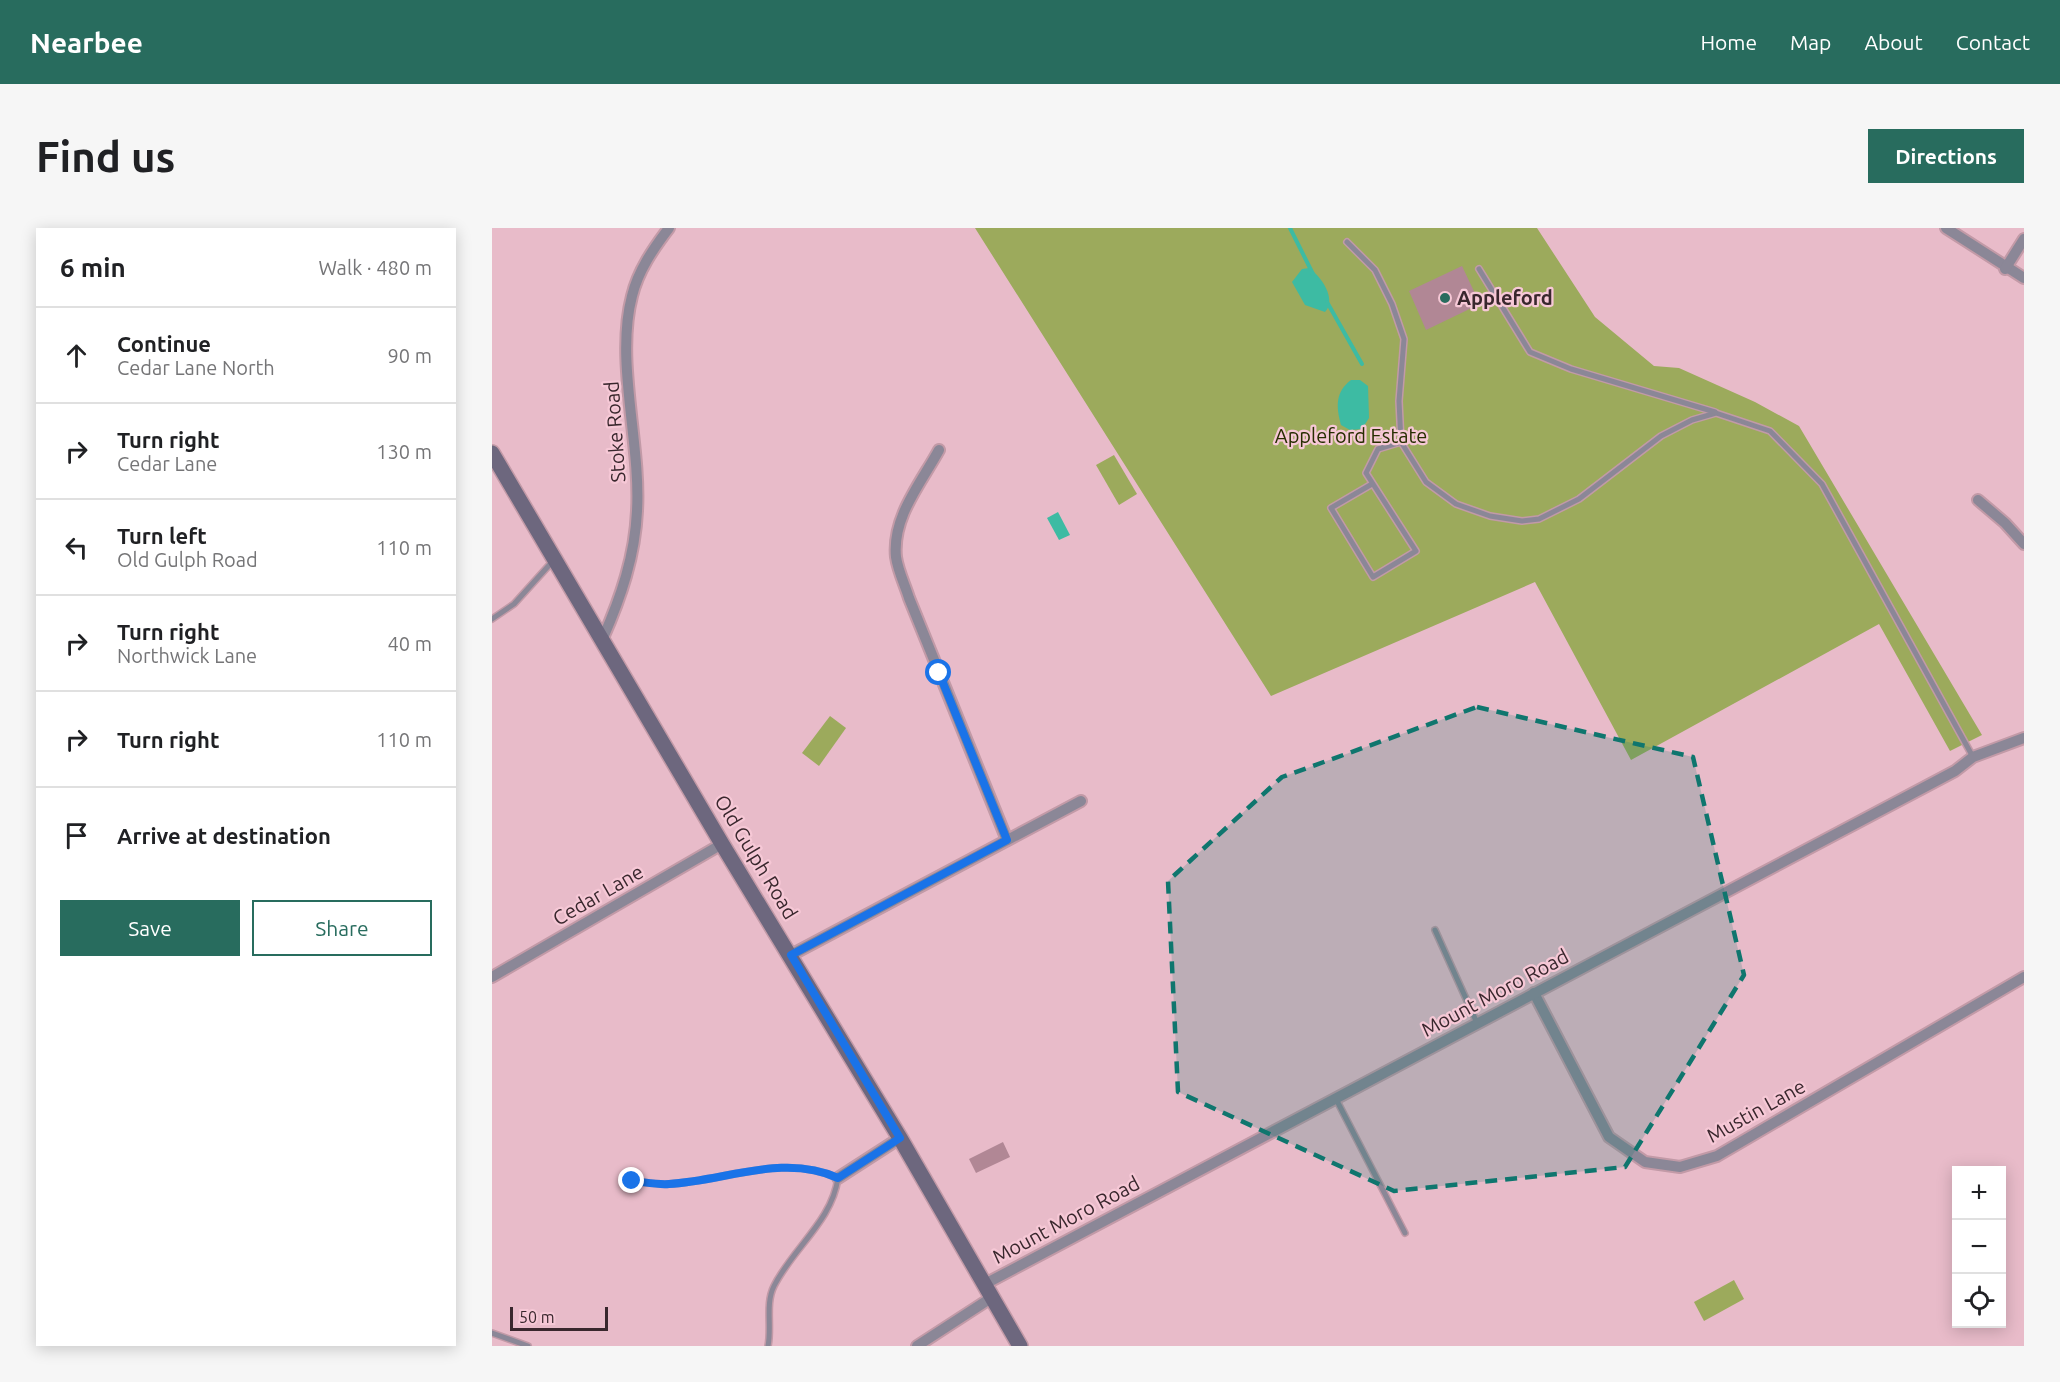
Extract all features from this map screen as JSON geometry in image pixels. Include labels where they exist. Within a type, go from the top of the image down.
[{"type":"street","name":"Stoke Road","points":[[603,638],[626,580],[638,509],[628,371],[628,323],[632,296],[640,273],[669,228]]},
{"type":"street","points":[[1946,228],[2006,269],[2024,278]]},
{"type":"street","points":[[2006,269],[2024,239]]},
{"type":"street","points":[[939,450],[910,498],[900,524],[896,544],[897,559],[909,598],[1007,840]]},
{"type":"street","name":"Old Gulph Road","points":[[492,453],[556,558],[722,844],[900,1138],[1020,1346]]},
{"type":"street","points":[[1978,500],[2006,523],[2024,544]]},
{"type":"street","name":"Mount Moro Road","points":[[985,1284],[1955,771],[1973,757],[2024,738]]},
{"type":"street","points":[[791,955],[1081,801]]},
{"type":"street","name":"Cedar Lane","points":[[492,977],[722,844]]},
{"type":"street","name":"Mustin Lane","points":[[1534,993],[1609,1137],[1645,1162],[1680,1167],[1717,1156],[2024,977]]},
{"type":"street","points":[[838,1178],[900,1138]]},
{"type":"street","points":[[917,1346],[992,1298]]},
{"type":"lane","points":[[1347,242],[1375,270],[1392,304],[1404,339],[1399,401],[1401,442],[1426,482],[1455,504],[1490,516],[1522,521],[1539,519],[1579,499],[1661,436],[1692,420],[1716,413]]},
{"type":"lane","points":[[1479,269],[1530,352],[1571,369],[1770,431],[1822,484],[1973,757]]},
{"type":"lane","points":[[1372,484],[1330,508],[1373,577],[1416,551],[1366,473],[1378,449],[1401,442]]},
{"type":"lane","points":[[492,619],[514,604],[556,558]]},
{"type":"lane","points":[[1435,930],[1478,1023]]},
{"type":"lane","points":[[1335,1098],[1405,1233]]},
{"type":"lane","points":[[632,1181],[668,1185],[729,1173],[808,1167],[838,1178],[836,1191],[827,1212],[774,1287],[770,1303],[768,1346]]},
{"type":"lane","points":[[492,1332],[528,1346]]},
{"type":"highlighted area","points":[[1477,707],[1693,757],[1744,975],[1625,1167],[1394,1191],[1178,1092],[1168,881],[1282,777]]},
{"type":"green space","name":"Appleford Estate","points":[[975,228],[1537,228],[1595,317],[1654,366],[1679,368],[1755,402],[1799,426],[1982,735],[1950,751],[1879,624],[1631,760],[1535,582],[1271,696]]},
{"type":"green space","points":[[1114,455],[1137,494],[1119,505],[1096,465]]},
{"type":"green space","points":[[830,716],[846,728],[819,766],[802,753]]},
{"type":"green space","points":[[1734,1280],[1744,1299],[1704,1321],[1694,1302]]},
{"type":"shaded area","points":[[1309,268],[1326,288],[1329,301],[1325,312],[1305,305],[1292,282],[1302,269]]},
{"type":"shaded area","points":[[1351,380],[1360,380],[1368,386],[1369,418],[1362,429],[1350,430],[1341,425],[1339,418],[1339,395]]},
{"type":"shaded area","points":[[1058,512],[1070,535],[1059,540],[1047,518]]},
{"type":"building","name":"Appleford","points":[[1462,266],[1480,304],[1426,330],[1409,291]]},
{"type":"building","points":[[1003,1142],[1010,1157],[976,1173],[969,1159]]},
{"type":"waterway","points":[[1290,228],[1313,274]]},
{"type":"waterway","points":[[1327,302],[1362,364]]},
{"type":"place","name":"Appleford","points":[[1445,298]]},
{"type":"route","points":[[632,1181],[668,1185],[729,1173],[808,1167],[838,1178],[900,1138],[791,955],[1007,840],[939,673]]}]
